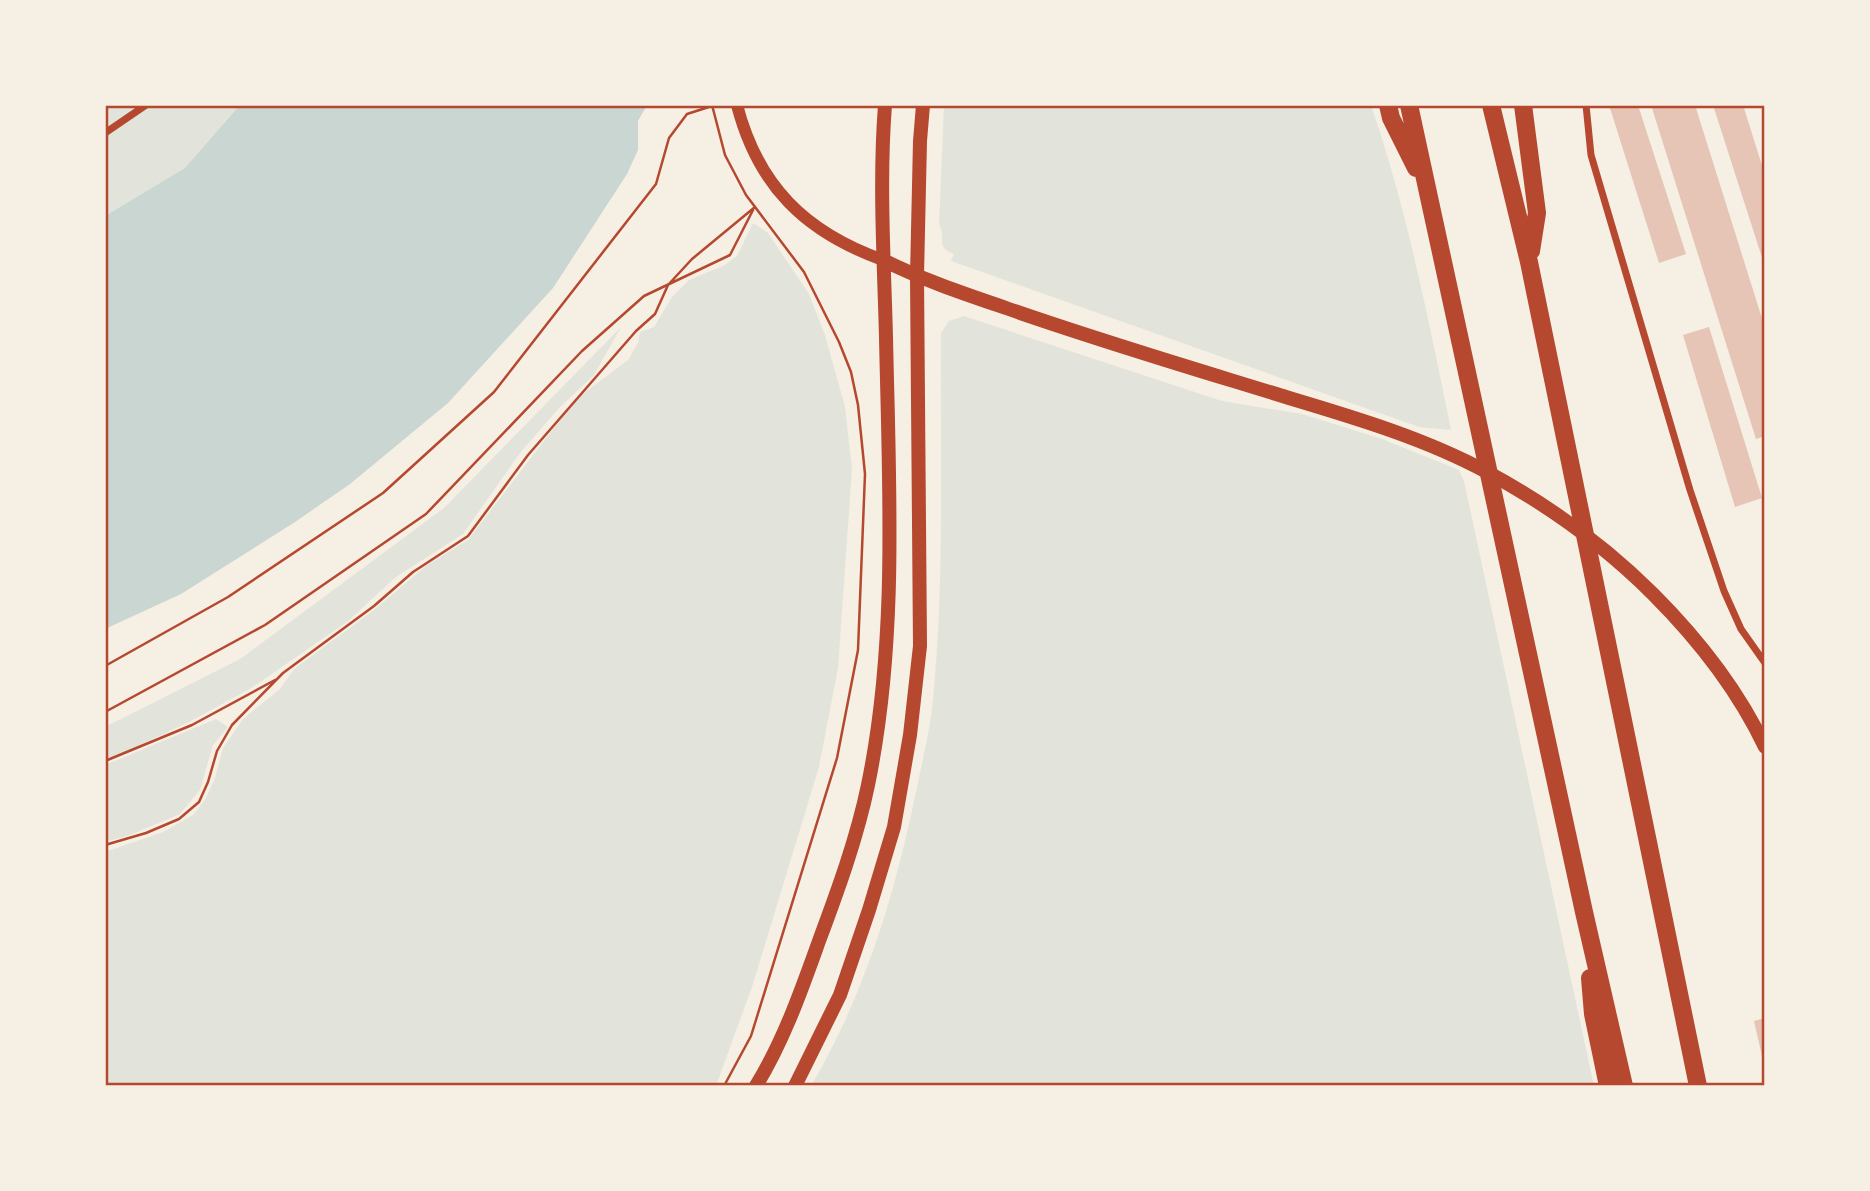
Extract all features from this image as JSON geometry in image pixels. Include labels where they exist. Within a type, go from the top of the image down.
[{"type":"highway","points":[[1388,105],[1391,118],[1428,194]]},
{"type":"highway","points":[[1409,105],[1624,1086]]},
{"type":"highway","points":[[1491,105],[1530,262],[1698,1086]]},
{"type":"highway","points":[[1523,105],[1537,213],[1530,262]]},
{"type":"highway","points":[[1584,912],[1593,1014],[1608,1086]]},
{"type":"main road","points":[[737,105],[753,152],[788,204],[810,224],[842,243],[917,276],[1071,331],[1346,415],[1426,444],[1486,471],[1541,504],[1591,538],[1673,614],[1708,654],[1765,747]]},
{"type":"main road","points":[[756,1086],[786,1029],[843,877],[868,786],[880,710],[887,621],[888,474],[882,137],[885,105]]},
{"type":"main road","points":[[795,1086],[840,995],[869,910],[894,827],[910,735],[920,646],[917,276],[923,105]]},
{"type":"street","points":[[105,133],[146,105]]},
{"type":"street","points":[[1586,105],[1591,155],[1690,490],[1724,591],[1741,629],[1765,663]]},
{"type":"path","points":[[105,666],[228,597],[383,493],[494,392],[656,184],[669,138],[687,114],[712,105],[725,155],[755,207],[804,272],[839,342],[851,372],[858,405],[865,474],[858,650],[837,758],[751,1036],[723,1086]]},
{"type":"path","points":[[105,712],[265,625],[426,514],[582,351],[644,296],[730,255],[755,207]]},
{"type":"path","points":[[105,761],[192,725],[278,678],[374,606],[413,572],[468,536],[528,455],[636,331],[655,314],[668,285],[692,259],[755,207]]},
{"type":"path","points":[[105,845],[146,833],[179,819],[199,802],[217,751],[232,725],[278,678]]},
{"type":"shaded area","points":[[105,105],[240,105],[186,168],[105,216]]},
{"type":"shaded area","points":[[240,105],[647,105],[638,121],[638,150],[627,174],[553,288],[448,403],[350,484],[295,522],[181,594],[105,629],[105,216],[185,168]]},
{"type":"shaded area","points":[[944,105],[1371,105],[1406,225],[1451,430],[1419,427],[951,261],[954,254],[944,248],[939,224]]},
{"type":"shaded area","points":[[753,223],[768,233],[809,294],[825,335],[845,407],[852,469],[838,668],[819,767],[753,984],[716,1086],[105,1086],[105,852],[163,832],[193,815],[206,798],[215,778],[223,748],[243,719],[280,689],[294,669],[374,610],[427,565],[468,540],[576,399],[628,360],[638,343],[640,332],[654,327],[672,297],[689,280],[723,266],[737,256]]},
{"type":"shaded area","points":[[964,316],[1222,401],[1302,414],[1382,439],[1459,470],[1464,481],[1594,1086],[811,1086],[848,1014],[877,938],[900,861],[926,746],[932,709],[939,616],[941,333],[949,321]]},
{"type":"shaded area","points":[[621,327],[594,375],[560,407],[520,453],[463,534],[396,577],[347,622],[253,687],[191,721],[105,759],[105,727],[240,659],[444,508]]},
{"type":"shaded area","points":[[216,719],[228,727],[213,745],[200,790],[180,814],[130,835],[105,842],[105,765]]},
{"type":"building","points":[[1609,105],[1638,105],[1686,254],[1659,263]]},
{"type":"building","points":[[1651,105],[1695,105],[1765,328],[1765,436],[1756,439]]},
{"type":"building","points":[[1713,105],[1743,105],[1765,175],[1765,267]]},
{"type":"building","points":[[1709,327],[1762,498],[1735,507],[1683,335]]},
{"type":"building","points":[[1765,1018],[1765,1065],[1764,1065],[1754,1021]]}]
